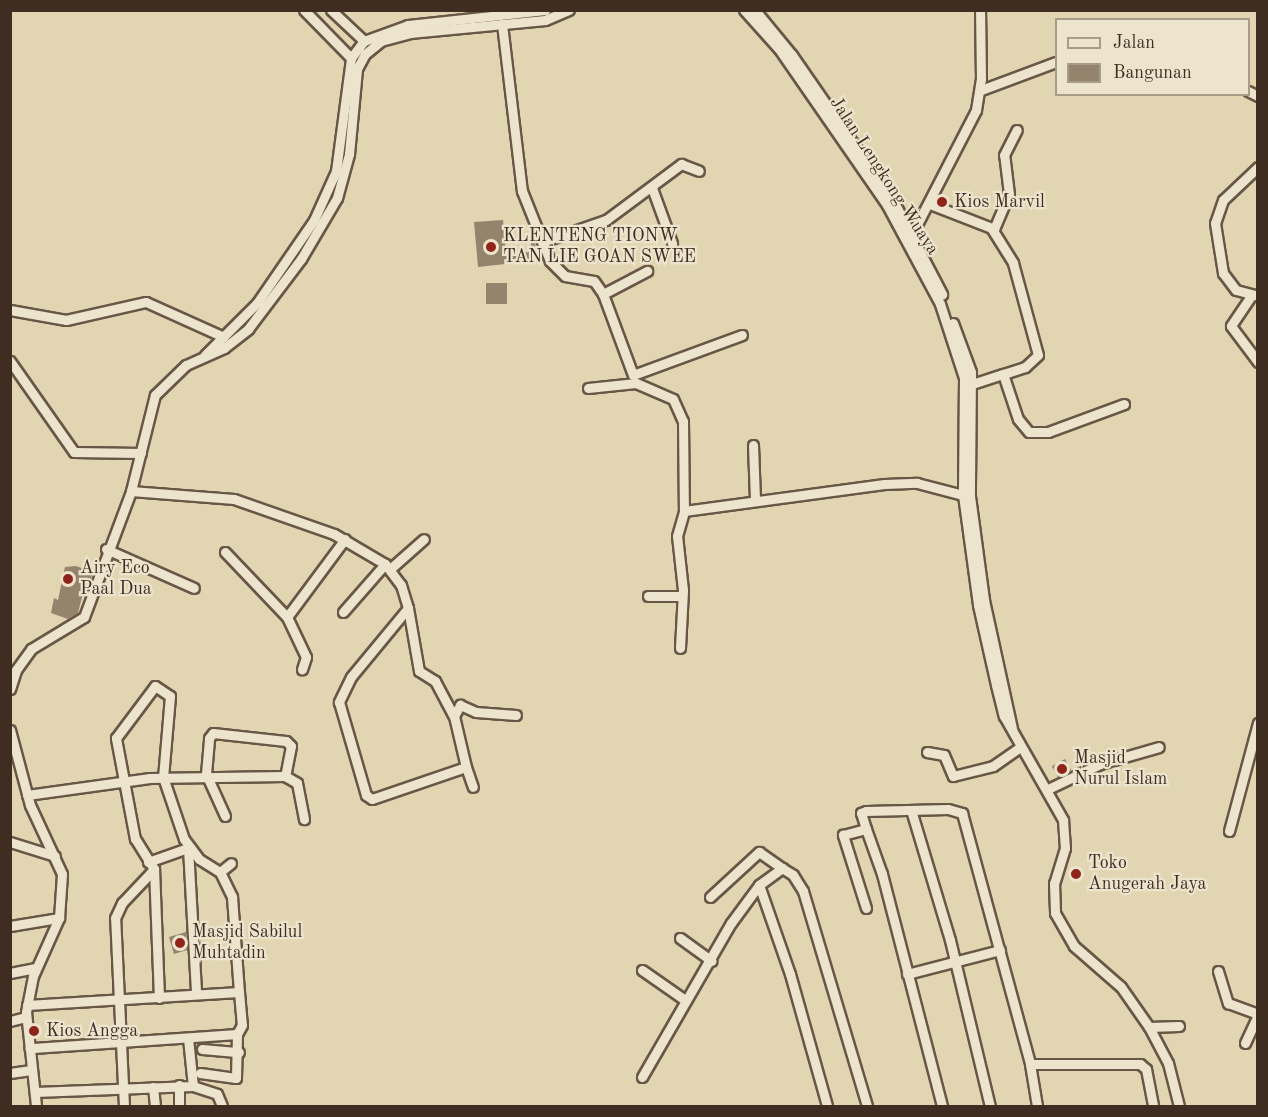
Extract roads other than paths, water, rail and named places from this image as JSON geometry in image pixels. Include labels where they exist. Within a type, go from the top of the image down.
[{"type":"street","points":[[304,10],[351,58]]},
{"type":"street","points":[[331,10],[364,41]]},
{"type":"street","points":[[202,359],[240,324],[274,280],[314,220],[336,171],[351,58],[364,41],[408,25],[545,10]]},
{"type":"street","points":[[10,689],[16,670],[31,648],[84,617],[106,549],[130,491],[155,394],[175,374],[237,339],[282,286],[337,198],[349,154],[357,69],[365,54],[381,41],[410,33],[544,20],[569,10]]},
{"type":"street","name":"Jalan Lengkong Wuaya","points":[[744,10],[778,49],[911,237],[962,364],[963,495],[978,605],[1004,716],[1020,747],[1048,789],[1064,829],[1065,848],[1054,883],[1055,913],[1074,946],[1121,987],[1149,1027],[1168,1063],[1179,1107]]},
{"type":"street","name":"Jalan Lengkong Wuaya","points":[[755,10],[792,55],[911,237],[965,352],[972,384],[969,450],[973,524],[1012,730]]},
{"type":"street","points":[[911,237],[968,129],[981,90],[980,10]]},
{"type":"street","points":[[502,24],[522,190],[556,270],[573,279],[594,281],[603,294],[633,375],[742,335]]},
{"type":"street","points":[[981,90],[1055,62]]},
{"type":"street","points":[[993,229],[1009,194],[1004,155],[1017,130]]},
{"type":"street","points":[[543,242],[606,220],[652,188],[681,164],[699,171]]},
{"type":"street","points":[[1257,167],[1223,200],[1215,223],[1223,273],[1236,290],[1254,296],[1231,326],[1257,362]]},
{"type":"street","points":[[652,188],[672,243]]},
{"type":"street","points":[[930,204],[993,229],[1013,263],[1038,355],[1025,368],[972,384]]},
{"type":"street","points":[[603,294],[647,271]]},
{"type":"street","points":[[274,280],[282,286]]},
{"type":"street","points":[[10,310],[66,320],[146,302],[210,326],[224,337]]},
{"type":"street","points":[[10,361],[74,452],[141,453]]},
{"type":"street","points":[[1003,374],[1018,419],[1029,432],[1066,427],[1124,404]]},
{"type":"street","points":[[588,388],[636,383],[673,399],[683,421],[684,511],[677,536],[682,596],[680,648]]},
{"type":"street","points":[[753,445],[755,500]]},
{"type":"street","points":[[684,511],[755,500],[905,483],[963,495]]},
{"type":"street","points":[[130,491],[234,498],[345,540],[387,567],[401,585],[408,608],[419,671],[435,681],[454,716],[473,787]]},
{"type":"street","points":[[343,612],[387,567],[424,539]]},
{"type":"street","points":[[287,617],[345,540]]},
{"type":"street","points":[[106,549],[194,588]]},
{"type":"street","points":[[225,552],[287,617],[306,657],[302,669]]},
{"type":"street","points":[[648,596],[682,596]]},
{"type":"street","points":[[408,608],[351,677],[339,702],[366,795],[372,799],[466,767]]},
{"type":"street","points":[[159,998],[151,866],[135,838],[121,782],[117,733],[155,686],[170,696],[163,777],[188,848],[196,993]]},
{"type":"street","points":[[454,716],[460,705],[476,712],[516,715]]},
{"type":"street","points":[[1229,831],[1257,723]]},
{"type":"street","points":[[10,730],[27,795],[62,874],[59,918],[36,968],[27,1005],[26,1017],[36,1107]]},
{"type":"street","points":[[225,816],[206,774],[209,738],[215,733],[286,741],[291,746],[285,776]]},
{"type":"street","points":[[927,752],[944,754],[953,776],[993,766],[1020,747]]},
{"type":"street","points":[[1048,789],[1100,764],[1159,747]]},
{"type":"street","points":[[27,795],[163,777],[206,774],[285,776],[297,783],[304,819]]},
{"type":"street","points":[[911,810],[955,963],[990,1107]]},
{"type":"street","points":[[942,1107],[861,813],[911,810],[962,813],[1030,1064],[1037,1107]]},
{"type":"street","points":[[866,829],[843,835],[866,908]]},
{"type":"street","points":[[10,842],[55,855]]},
{"type":"street","points":[[124,1107],[117,1000],[117,910],[151,866],[188,848]]},
{"type":"street","points":[[188,848],[220,872],[234,911],[242,1025],[237,1034],[236,1078],[200,1073]]},
{"type":"street","points":[[710,897],[759,852],[793,875],[803,891],[867,1107]]},
{"type":"street","points":[[220,872],[231,863]]},
{"type":"street","points":[[642,1077],[685,1000],[759,885],[782,868]]},
{"type":"street","points":[[759,885],[790,974],[826,1107]]},
{"type":"street","points":[[10,926],[59,918]]},
{"type":"street","points":[[680,938],[712,961]]},
{"type":"street","points":[[907,974],[1000,950]]},
{"type":"street","points":[[10,973],[36,968]]},
{"type":"street","points":[[642,970],[685,1000]]},
{"type":"street","points":[[1218,971],[1228,1003],[1257,1015],[1245,1043]]},
{"type":"street","points":[[27,1005],[239,992]]},
{"type":"street","points":[[10,1021],[26,1017]]},
{"type":"street","points":[[1149,1027],[1179,1026]]},
{"type":"street","points":[[29,1048],[237,1034]]},
{"type":"street","points":[[188,1038],[193,1086]]},
{"type":"street","points":[[202,1049],[238,1052]]},
{"type":"street","points":[[1030,1064],[1140,1064],[1146,1069],[1153,1107]]},
{"type":"street","points":[[10,1073],[31,1070]]},
{"type":"street","points":[[179,1085],[179,1107]]},
{"type":"street","points":[[34,1092],[193,1086],[217,1094],[222,1107]]},
{"type":"street","points":[[153,1087],[154,1107]]},
{"type":"place","name":"Kios Marvil","points":[[942,202]]},
{"type":"place","name":"KLENTENG TIONW TAN LIE GOAN SWEE","points":[[491,247]]},
{"type":"place","name":"Airy Eco Paal Dua","points":[[68,579]]},
{"type":"place","name":"Masjid Nurul Islam","points":[[1062,769]]},
{"type":"place","name":"Toko Anugerah Jaya","points":[[1076,874]]},
{"type":"place","name":"Masjid Sabilul Muhtadin","points":[[180,943]]},
{"type":"place","name":"Kios Angga","points":[[34,1031]]}]
